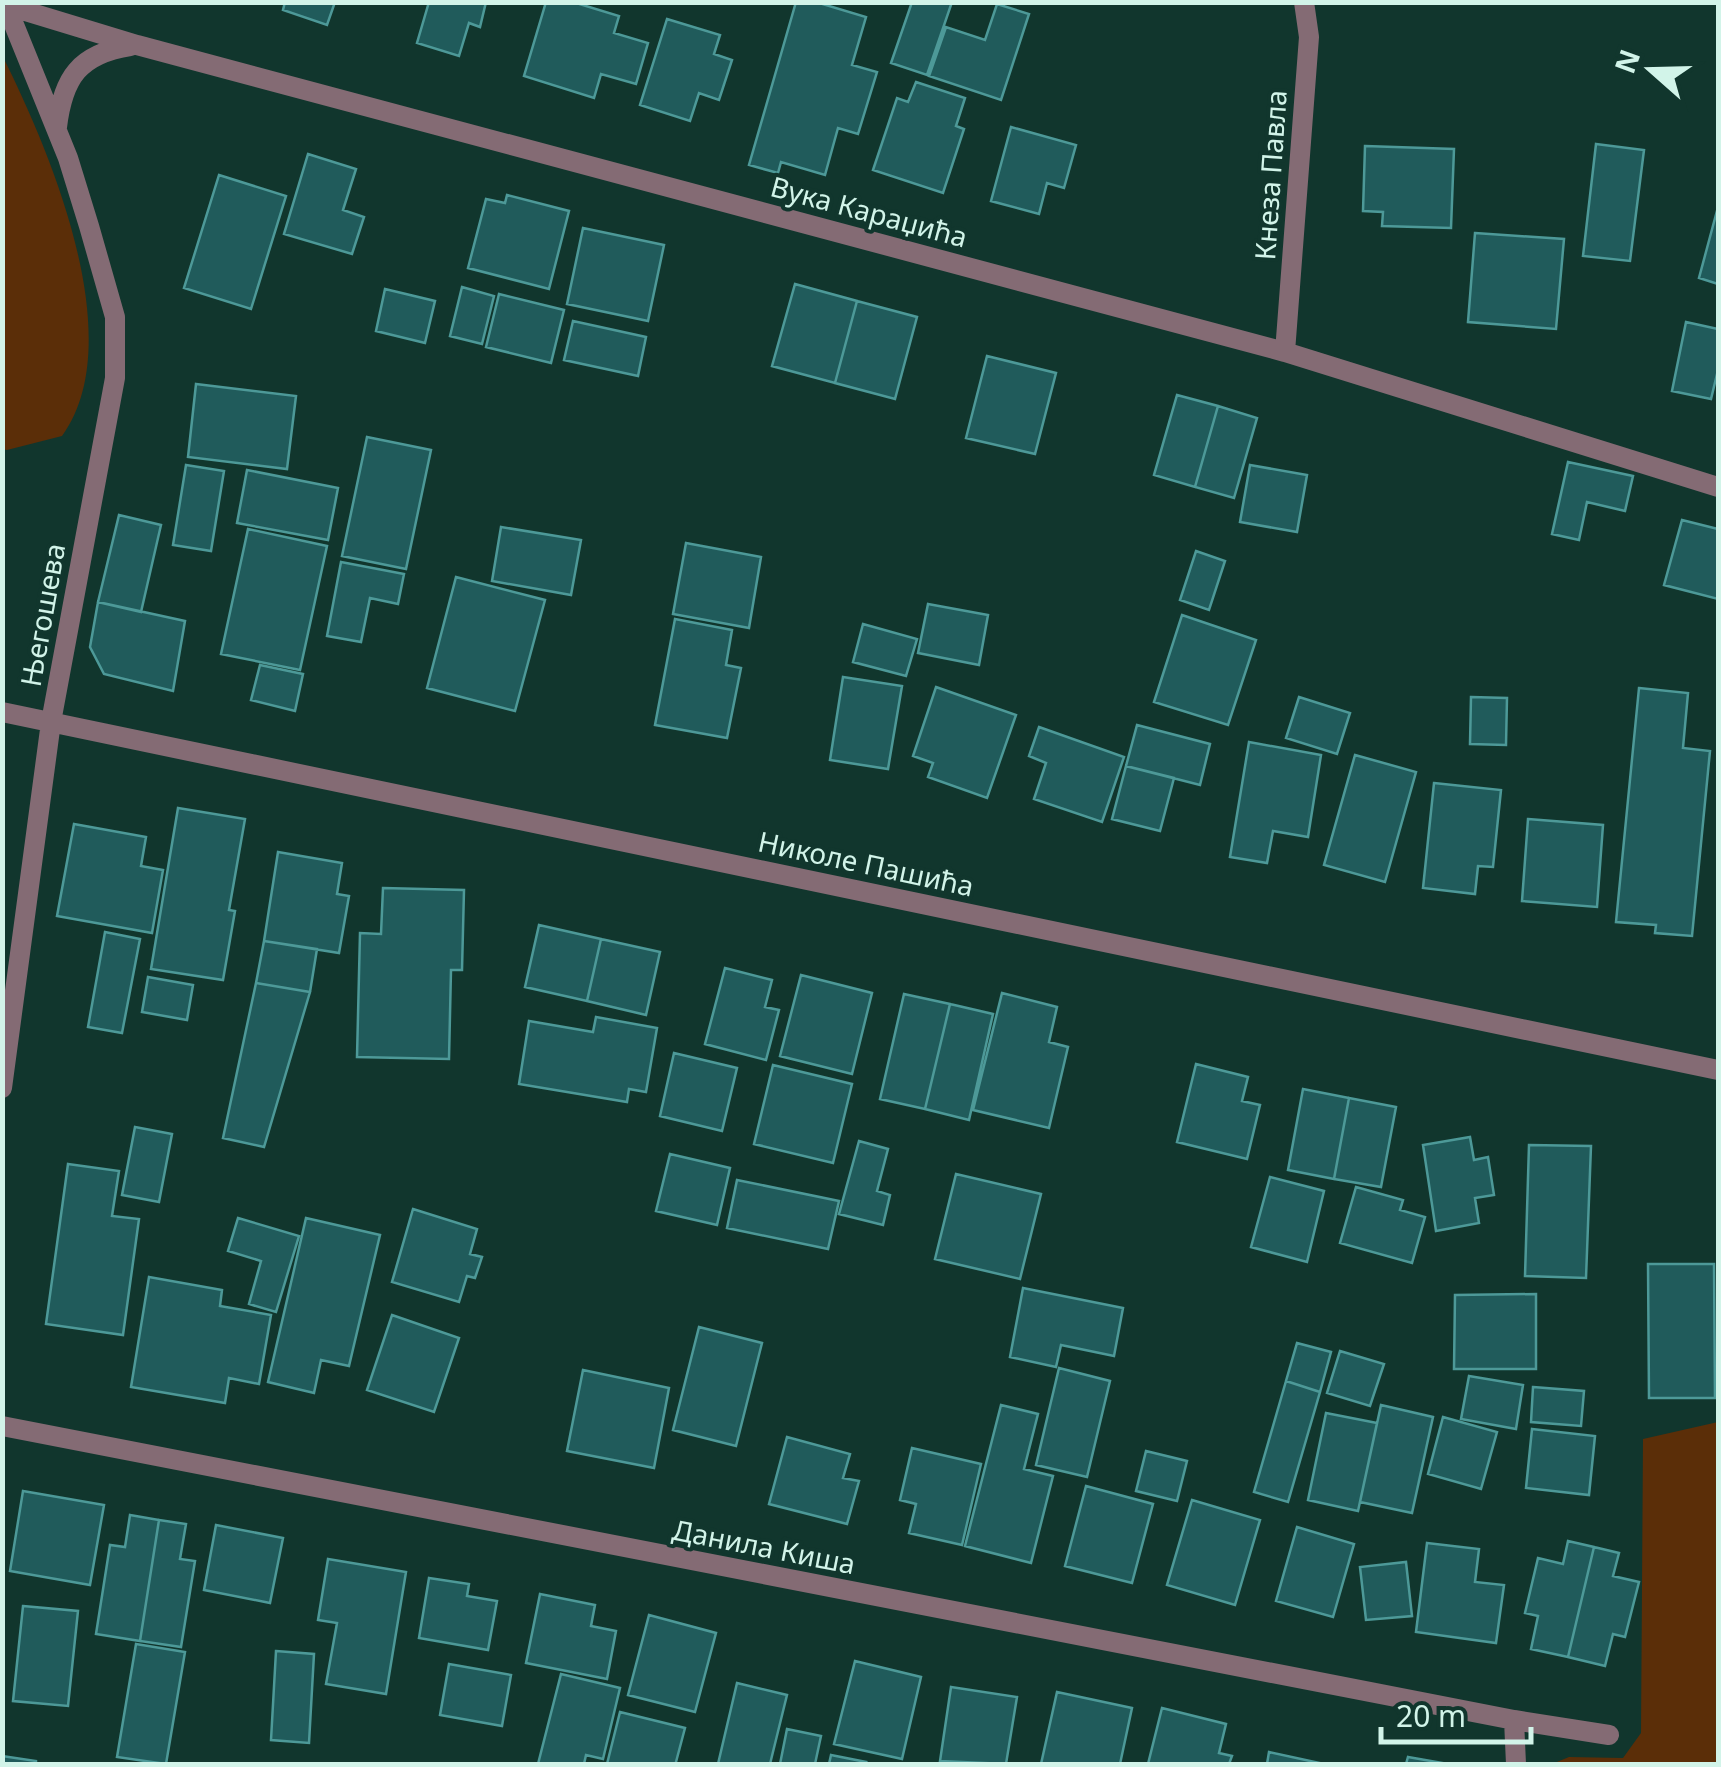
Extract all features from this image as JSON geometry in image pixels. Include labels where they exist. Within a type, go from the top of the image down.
[{"type":"street","name":"Кнеза Павла","points":[[1285,352],[1309,37],[1304,2]]},
{"type":"street","name":"Вука Караџића","points":[[4,4],[136,45],[1285,352],[1718,487]]},
{"type":"street","name":"Његошева","points":[[4,4],[68,158]]},
{"type":"street","name":"Његошева","points":[[2,1088],[51,722],[115,378],[115,317],[57,128],[61,95],[78,68],[104,50],[136,45]]},
{"type":"street","name":"Николе Пашића","points":[[2,712],[1718,1070]]},
{"type":"street","name":"Данила Киша","points":[[2,1426],[1514,1720],[1609,1735]]},
{"type":"street","points":[[1514,1720],[1516,1764]]},
{"type":"shaded area","points":[[3,57],[61,193],[86,299],[88,350],[81,396],[62,436],[7,450],[2,449]]},
{"type":"shaded area","points":[[1718,1422],[1718,1764],[1552,1764],[1569,1757],[1623,1758],[1641,1733],[1643,1439]]},
{"type":"building","points":[[285,2],[335,2],[327,25],[283,10]]},
{"type":"building","points":[[429,2],[486,2],[480,27],[469,23],[459,56],[417,43]]},
{"type":"building","points":[[546,2],[573,2],[619,16],[614,33],[648,43],[636,84],[601,74],[594,98],[524,76]]},
{"type":"building","points":[[796,2],[816,2],[866,17],[852,65],[877,72],[858,134],[838,128],[825,175],[781,162],[778,173],[749,165]]},
{"type":"building","points":[[912,2],[952,2],[927,75],[891,63]]},
{"type":"building","points":[[997,4],[1029,14],[1001,100],[929,76],[946,27],[985,40]]},
{"type":"building","points":[[667,19],[720,35],[714,54],[732,60],[719,100],[699,93],[690,121],[640,105]]},
{"type":"building","points":[[916,82],[965,98],[956,126],[964,129],[943,193],[873,170],[897,98],[908,102]]},
{"type":"building","points":[[1011,127],[1076,145],[1064,188],[1047,183],[1039,214],[991,201]]},
{"type":"building","points":[[1596,144],[1644,150],[1630,261],[1583,256]]},
{"type":"building","points":[[1365,146],[1454,149],[1451,228],[1382,226],[1383,212],[1363,211]]},
{"type":"building","points":[[308,154],[356,169],[343,210],[364,217],[352,254],[284,234]]},
{"type":"building","points":[[219,175],[286,196],[251,309],[184,288]]},
{"type":"building","points":[[507,195],[569,211],[549,289],[468,268],[486,199],[505,203]]},
{"type":"building","points":[[1718,207],[1718,284],[1699,278]]},
{"type":"building","points":[[583,228],[664,245],[648,321],[567,304]]},
{"type":"building","points":[[1475,233],[1564,239],[1556,329],[1468,322]]},
{"type":"building","points":[[795,284],[857,301],[835,383],[772,366]]},
{"type":"building","points":[[462,287],[494,296],[482,344],[450,336]]},
{"type":"building","points":[[385,289],[435,301],[425,343],[376,331]]},
{"type":"building","points":[[499,294],[564,310],[551,363],[486,347]]},
{"type":"building","points":[[857,301],[917,317],[895,399],[835,383]]},
{"type":"building","points":[[573,321],[646,337],[638,376],[564,360]]},
{"type":"building","points":[[1686,322],[1718,329],[1718,370],[1711,399],[1672,391]]},
{"type":"building","points":[[987,356],[1056,373],[1035,454],[966,438]]},
{"type":"building","points":[[196,384],[296,396],[287,469],[188,457]]},
{"type":"building","points":[[1177,395],[1218,406],[1195,487],[1154,475]]},
{"type":"building","points":[[1218,406],[1257,418],[1234,498],[1195,487]]},
{"type":"building","points":[[367,437],[431,450],[406,569],[342,556]]},
{"type":"building","points":[[1568,462],[1633,476],[1625,511],[1587,502],[1579,540],[1552,534]]},
{"type":"building","points":[[186,465],[224,471],[211,551],[173,545]]},
{"type":"building","points":[[1250,465],[1307,475],[1297,532],[1240,522]]},
{"type":"building","points":[[247,470],[338,488],[328,540],[237,523]]},
{"type":"building","points":[[119,515],[161,525],[141,612],[98,602]]},
{"type":"building","points":[[1682,520],[1718,529],[1718,599],[1664,585]]},
{"type":"building","points":[[501,527],[581,540],[571,595],[492,581]]},
{"type":"building","points":[[248,529],[327,546],[300,670],[221,654]]},
{"type":"building","points":[[686,543],[761,557],[749,628],[673,614]]},
{"type":"building","points":[[1196,551],[1225,561],[1209,610],[1180,600]]},
{"type":"building","points":[[341,562],[404,574],[398,604],[370,598],[361,642],[327,636]]},
{"type":"building","points":[[456,577],[545,600],[515,711],[427,688]]},
{"type":"building","points":[[98,602],[185,621],[173,691],[104,674],[90,647]]},
{"type":"building","points":[[928,604],[988,615],[979,665],[918,653]]},
{"type":"building","points":[[1182,615],[1256,640],[1228,725],[1154,702]]},
{"type":"building","points":[[675,619],[732,630],[726,665],[741,668],[727,738],[655,725]]},
{"type":"building","points":[[863,624],[917,639],[906,676],[853,662]]},
{"type":"building","points":[[260,665],[303,674],[295,711],[251,700]]},
{"type":"building","points":[[843,677],[902,686],[888,769],[830,760]]},
{"type":"building","points":[[936,687],[1016,715],[987,798],[928,777],[933,763],[913,756]]},
{"type":"building","points":[[1639,688],[1688,693],[1683,748],[1710,751],[1692,936],[1655,933],[1656,925],[1616,922]]},
{"type":"building","points":[[1299,697],[1350,713],[1337,754],[1286,738]]},
{"type":"building","points":[[1471,697],[1507,698],[1506,745],[1470,744]]},
{"type":"building","points":[[1137,725],[1210,744],[1200,785],[1126,766]]},
{"type":"building","points":[[1039,727],[1124,757],[1102,822],[1034,799],[1046,763],[1029,756]]},
{"type":"building","points":[[1249,742],[1321,755],[1308,837],[1273,831],[1267,863],[1230,857]]},
{"type":"building","points":[[1355,755],[1416,772],[1385,882],[1324,865]]},
{"type":"building","points":[[1126,766],[1174,778],[1160,831],[1112,819]]},
{"type":"building","points":[[1434,783],[1501,790],[1493,867],[1478,866],[1475,894],[1423,888]]},
{"type":"building","points":[[178,808],[245,819],[229,910],[235,911],[223,980],[151,969]]},
{"type":"building","points":[[1528,819],[1603,825],[1597,907],[1522,901]]},
{"type":"building","points":[[74,824],[146,837],[141,866],[163,870],[152,933],[57,916]]},
{"type":"building","points":[[278,852],[342,863],[337,894],[349,896],[339,953],[264,941]]},
{"type":"building","points":[[383,888],[464,890],[462,970],[451,970],[449,1059],[357,1057],[360,933],[381,934]]},
{"type":"building","points":[[539,925],[601,939],[587,1001],[525,987]]},
{"type":"building","points":[[105,932],[140,939],[122,1033],[88,1027]]},
{"type":"building","points":[[601,939],[660,952],[646,1015],[587,1001]]},
{"type":"building","points":[[264,941],[317,949],[310,992],[256,983]]},
{"type":"building","points":[[725,968],[772,980],[765,1007],[779,1010],[766,1060],[705,1044]]},
{"type":"building","points":[[801,975],[872,993],[852,1074],[780,1056]]},
{"type":"building","points":[[148,977],[193,985],[187,1020],[142,1012]]},
{"type":"building","points":[[256,983],[310,992],[264,1147],[223,1138]]},
{"type":"building","points":[[1002,993],[1057,1007],[1049,1042],[1068,1047],[1049,1128],[973,1110]]},
{"type":"building","points":[[904,994],[950,1004],[925,1109],[880,1099]]},
{"type":"building","points":[[950,1004],[993,1014],[969,1120],[925,1109]]},
{"type":"building","points":[[596,1017],[657,1028],[646,1092],[629,1089],[627,1102],[519,1084],[529,1021],[593,1032]]},
{"type":"building","points":[[674,1053],[737,1068],[722,1131],[660,1116]]},
{"type":"building","points":[[1196,1064],[1248,1077],[1242,1101],[1260,1105],[1247,1159],[1177,1142]]},
{"type":"building","points":[[773,1065],[852,1084],[833,1163],[754,1144]]},
{"type":"building","points":[[1303,1089],[1349,1098],[1334,1179],[1288,1170]]},
{"type":"building","points":[[1349,1098],[1396,1107],[1381,1187],[1334,1179]]},
{"type":"building","points":[[135,1127],[172,1134],[159,1202],[122,1195]]},
{"type":"building","points":[[1470,1137],[1474,1160],[1488,1157],[1494,1195],[1475,1198],[1479,1223],[1436,1231],[1423,1145]]},
{"type":"building","points":[[859,1141],[888,1149],[877,1191],[890,1195],[883,1225],[839,1214]]},
{"type":"building","points":[[1529,1145],[1591,1146],[1586,1278],[1525,1276]]},
{"type":"building","points":[[670,1154],[730,1168],[717,1225],[656,1211]]},
{"type":"building","points":[[68,1164],[119,1171],[112,1216],[139,1219],[123,1335],[46,1324]]},
{"type":"building","points":[[956,1174],[1041,1194],[1020,1279],[935,1259]]},
{"type":"building","points":[[1270,1177],[1324,1191],[1307,1262],[1251,1247]]},
{"type":"building","points":[[737,1180],[839,1201],[828,1249],[727,1228]]},
{"type":"building","points":[[1356,1187],[1403,1200],[1400,1210],[1425,1217],[1412,1263],[1340,1243]]},
{"type":"building","points":[[413,1209],[477,1229],[470,1254],[482,1257],[475,1278],[467,1276],[459,1302],[392,1282]]},
{"type":"building","points":[[238,1218],[299,1236],[276,1312],[249,1304],[261,1261],[228,1251]]},
{"type":"building","points":[[306,1218],[380,1235],[349,1366],[321,1360],[314,1393],[268,1382]]},
{"type":"building","points":[[1648,1264],[1714,1264],[1715,1398],[1649,1398]]},
{"type":"building","points":[[149,1277],[222,1290],[220,1306],[271,1315],[259,1384],[229,1378],[225,1403],[131,1387]]},
{"type":"building","points":[[1023,1288],[1123,1308],[1114,1356],[1061,1345],[1056,1367],[1010,1357]]},
{"type":"building","points":[[1536,1294],[1536,1369],[1454,1369],[1455,1295]]},
{"type":"building","points":[[392,1315],[459,1338],[434,1412],[367,1390]]},
{"type":"building","points":[[699,1327],[762,1343],[736,1446],[673,1430]]},
{"type":"building","points":[[1297,1343],[1331,1352],[1320,1392],[1286,1381]]},
{"type":"building","points":[[1340,1351],[1384,1364],[1370,1406],[1327,1393]]},
{"type":"building","points":[[1059,1368],[1110,1381],[1087,1477],[1036,1465]]},
{"type":"building","points":[[583,1370],[669,1388],[654,1468],[567,1451]]},
{"type":"building","points":[[1469,1376],[1523,1385],[1516,1429],[1461,1419]]},
{"type":"building","points":[[1286,1381],[1320,1392],[1288,1502],[1254,1492]]},
{"type":"building","points":[[1533,1387],[1584,1391],[1581,1426],[1531,1422]]},
{"type":"building","points":[[1001,1405],[1038,1414],[1024,1469],[1053,1476],[1031,1563],[965,1546]]},
{"type":"building","points":[[1381,1405],[1433,1417],[1412,1513],[1360,1502]]},
{"type":"building","points":[[1326,1413],[1377,1423],[1358,1511],[1308,1500]]},
{"type":"building","points":[[1443,1417],[1497,1432],[1481,1489],[1428,1474]]},
{"type":"building","points":[[1532,1429],[1595,1436],[1589,1495],[1526,1488]]},
{"type":"building","points":[[787,1437],[850,1454],[843,1478],[859,1481],[847,1524],[769,1504]]},
{"type":"building","points":[[912,1448],[981,1464],[962,1545],[909,1533],[916,1504],[900,1500]]},
{"type":"building","points":[[1146,1451],[1187,1461],[1177,1501],[1136,1491]]},
{"type":"building","points":[[1086,1486],[1153,1504],[1132,1583],[1065,1566]]},
{"type":"building","points":[[23,1491],[104,1505],[90,1585],[10,1571]]},
{"type":"building","points":[[1192,1500],[1260,1520],[1235,1605],[1167,1585]]},
{"type":"building","points":[[130,1515],[159,1520],[140,1641],[96,1634],[110,1545],[125,1547]]},
{"type":"building","points":[[159,1520],[186,1524],[180,1559],[195,1561],[181,1647],[140,1641]]},
{"type":"building","points":[[216,1525],[283,1538],[270,1603],[204,1590]]},
{"type":"building","points":[[1297,1527],[1354,1544],[1333,1617],[1276,1601]]},
{"type":"building","points":[[1568,1541],[1594,1547],[1568,1657],[1531,1649],[1538,1616],[1525,1613],[1538,1558],[1563,1564]]},
{"type":"building","points":[[1427,1543],[1479,1549],[1475,1582],[1504,1585],[1496,1643],[1416,1632]]},
{"type":"building","points":[[1594,1547],[1619,1553],[1613,1576],[1639,1582],[1625,1637],[1613,1634],[1605,1666],[1568,1657]]},
{"type":"building","points":[[328,1559],[406,1572],[386,1694],[326,1684],[337,1623],[318,1620]]},
{"type":"building","points":[[1406,1562],[1412,1616],[1366,1620],[1360,1567]]},
{"type":"building","points":[[429,1578],[469,1584],[467,1596],[497,1601],[488,1650],[419,1638]]},
{"type":"building","points":[[540,1594],[595,1605],[591,1626],[616,1631],[607,1679],[526,1663]]},
{"type":"building","points":[[23,1606],[78,1611],[68,1706],[13,1701]]},
{"type":"building","points":[[649,1615],[716,1633],[695,1712],[628,1695]]},
{"type":"building","points":[[136,1644],[185,1652],[166,1764],[117,1757]]},
{"type":"building","points":[[276,1651],[314,1654],[309,1743],[271,1740]]},
{"type":"building","points":[[855,1661],[921,1677],[902,1759],[834,1744]]},
{"type":"building","points":[[449,1664],[511,1675],[502,1726],[440,1715]]},
{"type":"building","points":[[561,1674],[620,1688],[603,1759],[586,1755],[584,1764],[538,1764]]},
{"type":"building","points":[[737,1683],[787,1695],[770,1764],[718,1764]]},
{"type":"building","points":[[951,1687],[1017,1697],[1006,1764],[940,1761]]},
{"type":"building","points":[[1057,1692],[1132,1708],[1120,1764],[1041,1764]]},
{"type":"building","points":[[1162,1708],[1226,1724],[1219,1753],[1232,1756],[1229,1764],[1148,1764]]},
{"type":"building","points":[[620,1712],[685,1728],[676,1762],[685,1764],[607,1764]]},
{"type":"building","points":[[787,1729],[821,1736],[815,1764],[780,1764]]},
{"type":"building","points":[[1269,1752],[1324,1764],[1267,1764]]},
{"type":"building","points":[[831,1755],[866,1762],[829,1764]]},
{"type":"building","points":[[2,1756],[36,1761],[36,1764],[2,1764]]},
{"type":"building","points":[[1408,1757],[1448,1764],[1406,1764]]}]
